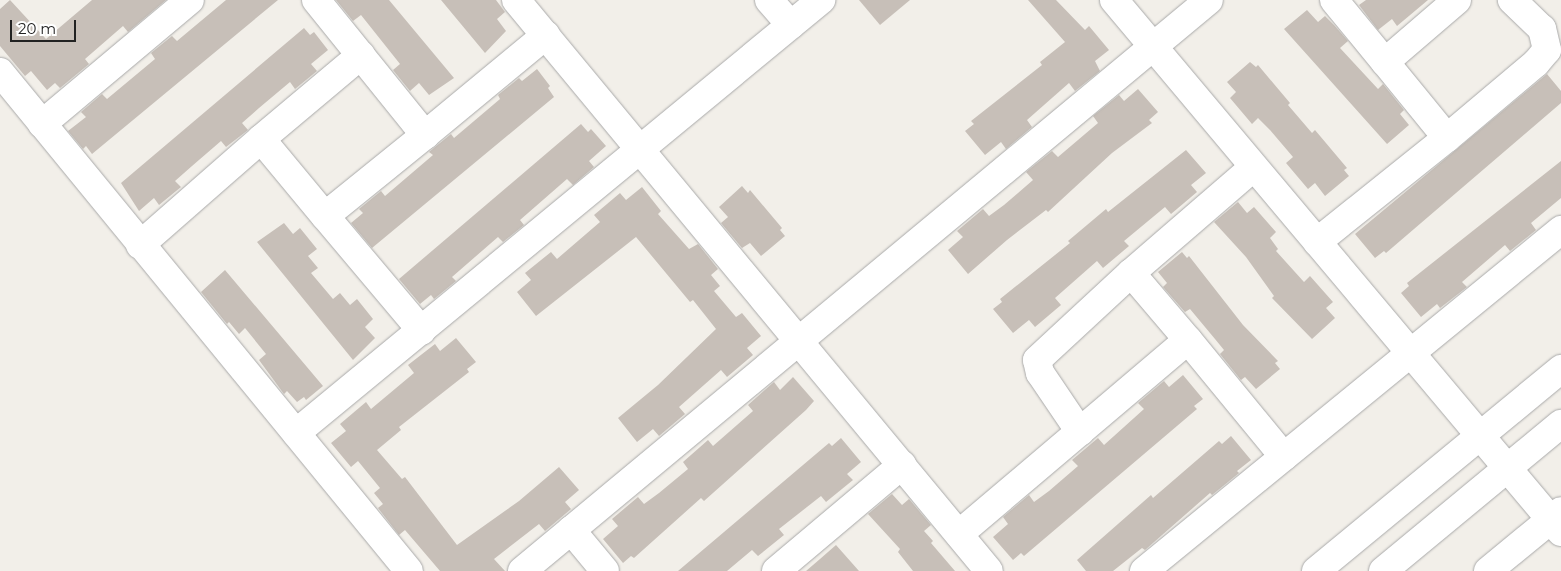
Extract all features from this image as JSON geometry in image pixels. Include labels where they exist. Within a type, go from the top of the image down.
[{"type":"street","points":[[42,124],[190,0]]},
{"type":"street","points":[[316,0],[425,135]]},
{"type":"street","points":[[516,0],[990,571]]},
{"type":"street","points":[[769,0],[791,24]]},
{"type":"street","points":[[296,433],[821,0]]},
{"type":"street","points":[[1114,0],[1507,469],[1558,521],[1488,571]]},
{"type":"street","points":[[522,571],[1209,0]]},
{"type":"street","points":[[1334,0],[1447,138]]},
{"type":"street","points":[[1385,62],[1457,0]]},
{"type":"street","points":[[1316,242],[1447,138],[1536,64],[1547,50],[1542,29],[1512,0]]},
{"type":"street","points":[[325,216],[546,35]]},
{"type":"street","points":[[140,245],[361,55]]},
{"type":"street","points":[[0,72],[409,571]]},
{"type":"street","points":[[261,139],[422,331]]},
{"type":"street","points":[[1080,432],[1040,373],[1037,360],[1132,273],[1254,167]]},
{"type":"street","points":[[1144,571],[1561,230]]},
{"type":"street","points":[[1132,273],[1284,457]]},
{"type":"street","points":[[959,534],[1188,340]]},
{"type":"street","points":[[1316,571],[1561,369]]},
{"type":"street","points":[[1383,571],[1561,424]]},
{"type":"street","points":[[789,567],[902,465]]},
{"type":"street","points":[[571,530],[606,571]]},
{"type":"building","points":[[10,0],[46,39],[92,0],[166,0],[128,32],[123,26],[85,59],[89,64],[60,88],[55,83],[47,90],[31,71],[25,76],[0,46],[0,9]]},
{"type":"building","points":[[226,0],[278,0],[92,154],[86,146],[83,149],[68,131],[86,117],[81,112],[102,94],[107,99],[155,59],[151,53],[172,36],[177,41]]},
{"type":"building","points":[[336,0],[389,0],[454,78],[429,95],[419,83],[410,91],[393,70],[400,64],[361,15],[353,21]]},
{"type":"building","points":[[441,0],[496,0],[505,12],[497,19],[506,31],[485,53]]},
{"type":"building","points":[[859,0],[910,0],[880,25]]},
{"type":"building","points":[[1028,0],[1056,0],[1085,30],[1089,26],[1109,50],[1095,61],[1100,71],[1075,91],[1069,83],[1027,120],[1032,127],[1006,149],[1001,142],[985,155],[965,131],[974,124],[971,121],[1042,65],[1040,62],[1065,42]]},
{"type":"building","points":[[1366,0],[1428,0],[1397,26],[1392,19],[1378,30],[1359,5]]},
{"type":"building","points":[[1307,10],[1318,22],[1325,16],[1334,25],[1348,41],[1340,48],[1378,89],[1383,84],[1404,110],[1400,114],[1409,125],[1387,144],[1284,29]]},
{"type":"building","points":[[304,28],[310,35],[314,32],[328,50],[311,64],[317,71],[295,89],[290,82],[242,123],[248,130],[226,147],[221,141],[175,181],[181,187],[159,205],[154,198],[139,211],[121,183]]},
{"type":"building","points":[[1250,62],[1256,67],[1258,65],[1312,133],[1315,130],[1347,168],[1344,170],[1349,176],[1325,196],[1315,183],[1308,189],[1286,163],[1293,157],[1270,130],[1258,118],[1252,124],[1230,98],[1236,92],[1227,82]]},
{"type":"building","points":[[537,69],[550,86],[548,88],[554,97],[372,248],[351,223],[363,213],[359,209],[381,191],[385,196],[433,155],[429,152],[451,134],[454,138],[500,99],[498,95],[519,78],[522,81]]},
{"type":"building","points":[[1547,74],[1561,91],[1561,103],[1386,253],[1384,251],[1375,258],[1355,234]]},
{"type":"building","points":[[1138,89],[1158,112],[1149,120],[1152,123],[1112,153],[1048,212],[1046,210],[1007,240],[968,274],[948,250],[963,237],[957,231],[983,209],[989,216],[1004,205],[1033,180],[1026,172],[1052,151],[1058,157],[1098,123],[1093,116],[1119,95],[1124,101]]},
{"type":"building","points":[[581,124],[588,132],[591,129],[606,146],[589,161],[594,167],[573,185],[567,179],[520,220],[524,225],[503,242],[498,237],[452,277],[456,281],[434,299],[431,295],[420,304],[399,279]]},
{"type":"building","points":[[1186,150],[1206,173],[1191,185],[1197,192],[1171,214],[1165,207],[1124,241],[1129,246],[1103,268],[1097,261],[1055,298],[1061,305],[1035,327],[1029,320],[1013,333],[993,309],[1002,302],[1000,299],[1070,243],[1068,241],[1106,209],[1108,212]]},
{"type":"building","points":[[1561,161],[1561,198],[1531,223],[1536,230],[1510,251],[1505,245],[1462,282],[1467,287],[1440,308],[1437,304],[1421,317],[1401,293],[1409,286],[1407,283]]},
{"type":"building","points":[[742,186],[748,193],[750,190],[782,228],[780,230],[785,236],[761,256],[750,243],[742,248],[721,223],[728,217],[719,207]]},
{"type":"building","points":[[642,187],[661,211],[658,214],[689,249],[698,244],[718,269],[711,275],[720,286],[714,291],[736,317],[742,313],[761,336],[747,348],[753,355],[727,377],[721,370],[679,407],[685,414],[659,436],[653,429],[637,442],[618,418],[658,385],[716,329],[693,300],[690,302],[636,237],[536,316],[517,292],[531,280],[525,273],[551,252],[557,259],[600,222],[594,215],[620,193],[626,200]]},
{"type":"building","points":[[1238,202],[1247,213],[1254,207],[1276,232],[1270,238],[1278,249],[1276,251],[1304,282],[1310,276],[1333,302],[1326,308],[1335,318],[1312,339],[1272,298],[1274,296],[1246,257],[1214,222]]},
{"type":"building","points":[[284,223],[293,234],[300,228],[317,249],[308,256],[318,268],[311,273],[333,299],[340,293],[350,305],[357,299],[373,319],[365,327],[375,338],[353,360],[257,242]]},
{"type":"building","points":[[1182,252],[1187,258],[1189,256],[1243,325],[1278,361],[1275,363],[1280,369],[1256,389],[1245,377],[1241,380],[1220,354],[1224,350],[1190,309],[1185,312],[1163,287],[1167,283],[1158,272]]},
{"type":"building","points":[[225,270],[323,386],[306,400],[304,397],[297,402],[287,391],[284,394],[259,360],[266,354],[245,328],[239,334],[229,322],[227,324],[201,292]]},
{"type":"building","points":[[456,338],[476,362],[467,369],[469,372],[399,427],[401,430],[377,450],[402,479],[405,477],[457,545],[519,501],[559,467],[579,490],[565,502],[571,509],[545,531],[539,524],[494,559],[505,571],[440,571],[405,530],[399,535],[378,508],[383,504],[374,493],[380,488],[358,461],[351,467],[331,443],[346,431],[340,424],[366,402],[371,409],[414,373],[408,365],[435,344],[440,351]]},
{"type":"building","points":[[1183,375],[1203,399],[1194,406],[1197,409],[1024,556],[1021,553],[1013,560],[993,537],[1008,524],[1003,517],[1029,495],[1034,502],[1049,491],[1078,466],[1072,460],[1098,438],[1104,445],[1144,409],[1138,403],[1164,381],[1169,387]]},
{"type":"building","points":[[793,377],[814,401],[806,410],[704,501],[701,498],[634,558],[631,556],[623,563],[603,539],[618,526],[612,519],[638,497],[644,504],[659,493],[688,469],[683,462],[708,440],[713,446],[753,411],[748,405],[774,382],[780,390]]},
{"type":"building","points":[[1231,436],[1251,460],[1237,471],[1239,473],[1212,495],[1210,493],[1145,550],[1142,548],[1113,571],[1086,571],[1077,560],[1151,495],[1153,498],[1219,441],[1222,444]]},
{"type":"building","points":[[841,438],[861,462],[847,474],[853,480],[826,502],[821,496],[779,529],[784,535],[758,556],[752,550],[727,571],[678,571],[829,443],[832,446]]},
{"type":"building","points":[[892,494],[902,505],[909,499],[931,525],[924,531],[933,541],[931,543],[955,571],[913,571],[898,552],[900,549],[868,514]]},
{"type":"building","points":[[836,545],[859,571],[806,571],[820,559]]}]
